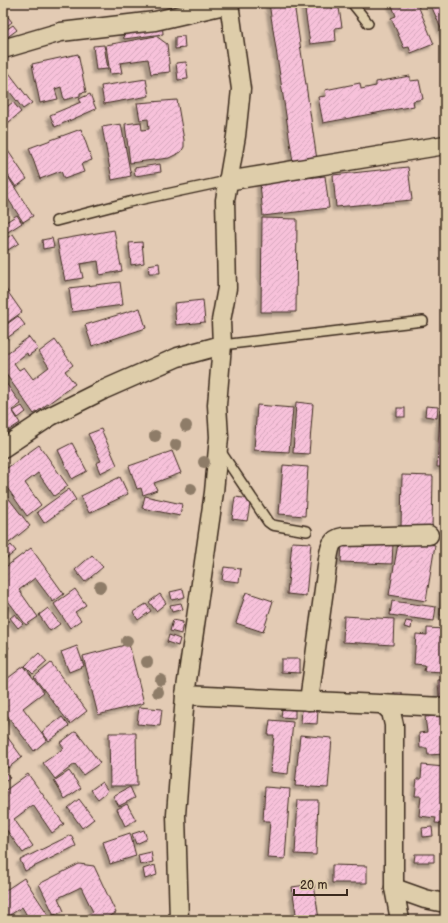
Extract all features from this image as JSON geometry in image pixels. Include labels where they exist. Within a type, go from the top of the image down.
[{"type":"street","points":[[3,48],[61,32],[155,21],[229,3],[241,89],[236,136],[227,181],[225,200],[226,288],[220,321],[222,345],[217,405],[218,448],[213,500],[185,695],[176,816],[180,920]]},
{"type":"street","points":[[227,181],[445,145]]},
{"type":"street","points":[[3,448],[51,416],[103,390],[178,357],[222,345]]},
{"type":"street","points":[[309,701],[328,559],[333,542],[336,538],[343,537],[429,536]]},
{"type":"street","points":[[185,695],[445,708]]},
{"type":"street","points":[[383,704],[391,712],[394,725],[394,888],[400,920]]},
{"type":"street","points":[[394,888],[425,899],[445,903]]},
{"type":"lane","points":[[352,3],[368,23]]},
{"type":"lane","points":[[56,221],[129,202],[227,181]]},
{"type":"lane","points":[[222,345],[423,321]]},
{"type":"lane","points":[[218,448],[268,522],[272,525],[307,531]]},
{"type":"building","points":[[269,3],[294,3],[317,160],[293,162]]},
{"type":"building","points":[[304,3],[332,3],[332,9],[339,8],[342,27],[335,28],[336,41],[310,44]]},
{"type":"building","points":[[391,3],[417,3],[434,44],[411,53],[409,47],[404,48],[391,18],[396,16]]},
{"type":"building","points":[[430,3],[445,3],[445,38]]},
{"type":"building","points":[[5,13],[12,22],[3,29],[3,15]]},
{"type":"building","points":[[162,21],[163,34],[124,39],[122,26]]},
{"type":"building","points":[[13,25],[17,30],[6,38],[3,32]]},
{"type":"building","points":[[156,36],[167,44],[170,72],[151,74],[148,59],[120,63],[122,73],[110,74],[106,45]]},
{"type":"building","points":[[184,36],[185,48],[175,49],[175,37]]},
{"type":"building","points":[[104,45],[108,69],[96,70],[93,46]]},
{"type":"building","points":[[78,54],[86,92],[80,93],[80,96],[64,100],[61,87],[55,89],[58,99],[40,103],[32,64]]},
{"type":"building","points":[[186,62],[188,79],[178,80],[176,63]]},
{"type":"building","points":[[3,65],[32,103],[23,109],[3,83]]},
{"type":"building","points":[[410,76],[410,81],[419,80],[423,99],[413,101],[414,106],[323,123],[318,97],[326,96],[325,90],[360,83],[361,89],[376,86],[376,82]]},
{"type":"building","points":[[146,79],[149,96],[104,104],[101,86]]},
{"type":"building","points":[[90,94],[96,109],[55,127],[50,115],[81,102],[79,99]]},
{"type":"building","points":[[177,100],[184,140],[184,147],[181,152],[169,158],[130,163],[125,124],[141,122],[142,130],[149,129],[148,119],[140,120],[137,103]]},
{"type":"building","points":[[13,102],[21,112],[3,127],[3,110]]},
{"type":"building","points":[[121,124],[131,176],[112,180],[102,127]]},
{"type":"building","points":[[81,129],[92,160],[81,164],[84,172],[64,179],[61,171],[40,179],[29,148]]},
{"type":"building","points":[[6,148],[27,179],[16,187],[3,168],[3,151]]},
{"type":"building","points":[[160,164],[161,172],[135,176],[134,168]]},
{"type":"building","points":[[408,167],[412,200],[336,207],[333,175]]},
{"type":"building","points":[[3,169],[33,216],[23,222],[3,191]]},
{"type":"building","points":[[325,176],[329,208],[263,216],[260,183]]},
{"type":"building","points":[[17,215],[22,223],[3,235],[3,224]]},
{"type":"building","points":[[262,218],[297,219],[296,312],[261,312]]},
{"type":"building","points":[[114,230],[122,271],[100,275],[98,261],[80,264],[83,278],[65,281],[57,240]]},
{"type":"building","points":[[13,234],[19,243],[8,250],[3,240]]},
{"type":"building","points":[[52,238],[54,247],[43,249],[42,240]]},
{"type":"building","points":[[142,242],[144,263],[131,265],[129,243]]},
{"type":"building","points":[[159,263],[160,273],[149,273],[148,265]]},
{"type":"building","points":[[120,282],[123,305],[72,312],[69,288]]},
{"type":"building","points":[[3,285],[22,312],[7,323],[3,317]]},
{"type":"building","points":[[203,300],[205,322],[176,325],[174,303]]},
{"type":"building","points":[[140,308],[146,328],[92,346],[85,325]]},
{"type":"building","points":[[18,316],[25,325],[3,341],[3,327]]},
{"type":"building","points":[[29,337],[38,349],[28,356],[27,353],[14,363],[19,370],[24,367],[33,379],[49,367],[39,352],[55,340],[73,365],[65,371],[75,384],[34,414],[3,370],[3,356]]},
{"type":"building","points":[[3,379],[21,404],[12,410],[20,423],[3,434]]},
{"type":"building","points":[[296,402],[313,404],[309,454],[293,453]]},
{"type":"building","points":[[257,405],[293,408],[289,452],[254,450]]},
{"type":"building","points":[[22,406],[26,412],[18,418],[13,411]]},
{"type":"building","points":[[426,406],[438,407],[437,418],[425,416]]},
{"type":"building","points":[[397,408],[405,408],[405,417],[397,417]]},
{"type":"building","points":[[440,410],[445,410],[445,467],[437,467]]},
{"type":"building","points":[[101,429],[117,465],[100,473],[96,463],[101,461],[88,434]]},
{"type":"building","points":[[72,443],[87,471],[72,479],[58,450]]},
{"type":"building","points":[[39,445],[68,486],[54,496],[38,473],[25,483],[41,505],[27,516],[3,482],[3,471]]},
{"type":"building","points":[[172,451],[181,473],[154,483],[157,490],[143,495],[141,488],[137,489],[129,466]]},
{"type":"building","points":[[283,465],[308,467],[305,516],[279,514]]},
{"type":"building","points":[[402,475],[433,476],[432,529],[401,528]]},
{"type":"building","points":[[120,477],[128,494],[89,513],[81,496]]},
{"type":"building","points":[[69,489],[76,500],[44,523],[37,512]]},
{"type":"building","points":[[3,491],[30,526],[9,543],[3,536]]},
{"type":"building","points":[[145,496],[182,504],[180,516],[142,508]]},
{"type":"building","points":[[235,497],[251,499],[247,521],[232,519]]},
{"type":"building","points":[[3,538],[8,545],[3,549]]},
{"type":"building","points":[[399,538],[435,545],[426,601],[389,595]]},
{"type":"building","points":[[292,542],[311,543],[306,596],[287,594]]},
{"type":"building","points":[[342,542],[393,544],[392,564],[341,562]]},
{"type":"building","points":[[11,545],[16,551],[3,561],[3,552]]},
{"type":"building","points":[[31,548],[64,594],[53,602],[35,578],[19,590],[38,617],[26,625],[3,594],[3,569]]},
{"type":"building","points":[[92,555],[103,567],[85,582],[75,570]]},
{"type":"building","points":[[445,562],[445,616],[440,615]]},
{"type":"building","points":[[224,567],[241,569],[239,582],[222,580]]},
{"type":"building","points":[[75,589],[86,605],[75,612],[81,620],[70,628],[54,604]]},
{"type":"building","points":[[183,589],[185,597],[172,600],[170,592]]},
{"type":"building","points":[[246,592],[273,601],[263,632],[236,623]]},
{"type":"building","points":[[160,594],[166,603],[156,611],[149,602]]},
{"type":"building","points":[[392,601],[436,607],[434,621],[390,615]]},
{"type":"building","points":[[181,603],[183,609],[172,612],[170,605]]},
{"type":"building","points":[[146,604],[151,611],[138,620],[133,612]]},
{"type":"building","points":[[48,608],[60,624],[50,631],[39,615]]},
{"type":"building","points":[[15,614],[23,624],[18,628],[10,618]]},
{"type":"building","points":[[344,616],[394,619],[393,645],[343,642]]},
{"type":"building","points":[[173,620],[183,622],[181,634],[170,631]]},
{"type":"building","points":[[406,621],[412,622],[411,629],[404,627]]},
{"type":"building","points":[[427,628],[445,629],[445,672],[424,671],[425,665],[414,664],[416,634],[427,635]]},
{"type":"building","points":[[169,635],[180,639],[178,646],[167,642]]},
{"type":"building","points":[[3,639],[9,648],[3,652]]},
{"type":"building","points":[[129,644],[144,703],[98,715],[83,656]]},
{"type":"building","points":[[77,646],[84,666],[69,672],[61,652]]},
{"type":"building","points":[[39,653],[47,662],[33,674],[25,666]]},
{"type":"building","points":[[281,659],[300,659],[300,673],[281,672]]},
{"type":"building","points":[[51,663],[87,711],[70,724],[34,677]]},
{"type":"building","points":[[24,666],[44,692],[23,708],[47,740],[34,751],[3,710],[3,692],[8,689],[3,682]]},
{"type":"building","points":[[438,680],[445,680],[445,697],[439,697]]},
{"type":"building","points":[[394,693],[402,693],[402,703],[394,703]]},
{"type":"building","points":[[139,707],[162,709],[160,726],[137,724]]},
{"type":"building","points":[[282,709],[295,710],[295,718],[281,717]]},
{"type":"building","points":[[302,709],[318,710],[317,724],[301,723]]},
{"type":"building","points":[[445,715],[445,754],[428,755],[427,748],[420,748],[419,733],[427,732],[425,717]]},
{"type":"building","points":[[62,717],[69,726],[49,741],[42,732]]},
{"type":"building","points":[[270,720],[293,722],[288,774],[270,772],[274,735],[268,735]]},
{"type":"building","points":[[3,731],[22,757],[8,768],[3,761]]},
{"type":"building","points":[[76,731],[100,763],[83,775],[75,764],[55,779],[43,763],[64,748],[60,743]]},
{"type":"building","points":[[109,733],[136,733],[137,786],[110,786]]},
{"type":"building","points":[[300,735],[332,738],[328,788],[295,786]]},
{"type":"building","points":[[422,765],[445,767],[445,824],[435,823],[436,818],[419,816],[421,796],[415,796],[417,779],[421,779]]},
{"type":"building","points":[[3,769],[10,778],[3,783]]},
{"type":"building","points":[[69,771],[81,788],[65,799],[54,781]]},
{"type":"building","points":[[28,774],[64,824],[52,833],[33,805],[14,819],[33,846],[23,853],[3,825],[3,792]]},
{"type":"building","points":[[102,782],[108,791],[98,799],[91,790]]},
{"type":"building","points":[[130,787],[135,798],[119,806],[113,796]]},
{"type":"building","points":[[265,787],[290,789],[285,859],[267,858],[270,821],[263,821]]},
{"type":"building","points":[[79,799],[94,819],[82,828],[68,808]]},
{"type":"building","points":[[298,800],[318,800],[316,855],[295,854]]},
{"type":"building","points":[[127,804],[136,820],[125,826],[117,809]]},
{"type":"building","points":[[432,827],[433,836],[423,837],[422,828]]},
{"type":"building","points":[[144,830],[147,839],[136,844],[132,834]]},
{"type":"building","points":[[130,833],[136,856],[110,864],[103,842]]},
{"type":"building","points":[[71,835],[76,846],[25,871],[20,860]]},
{"type":"building","points":[[3,837],[8,844],[3,847]]},
{"type":"building","points":[[151,852],[153,862],[140,865],[138,855]]},
{"type":"building","points":[[415,854],[434,854],[434,862],[414,862]]},
{"type":"building","points":[[79,864],[94,866],[116,913],[102,920],[85,920],[83,917],[93,912],[81,887],[58,898],[64,911],[54,915],[39,884]]},
{"type":"building","points":[[155,865],[157,875],[145,879],[143,869]]},
{"type":"building","points":[[332,865],[367,866],[367,883],[332,883]]},
{"type":"building","points":[[24,878],[51,919],[38,920],[34,915],[29,919],[22,907],[7,917],[9,920],[3,920],[3,892]]},
{"type":"building","points":[[314,884],[319,920],[297,920],[292,887]]}]
